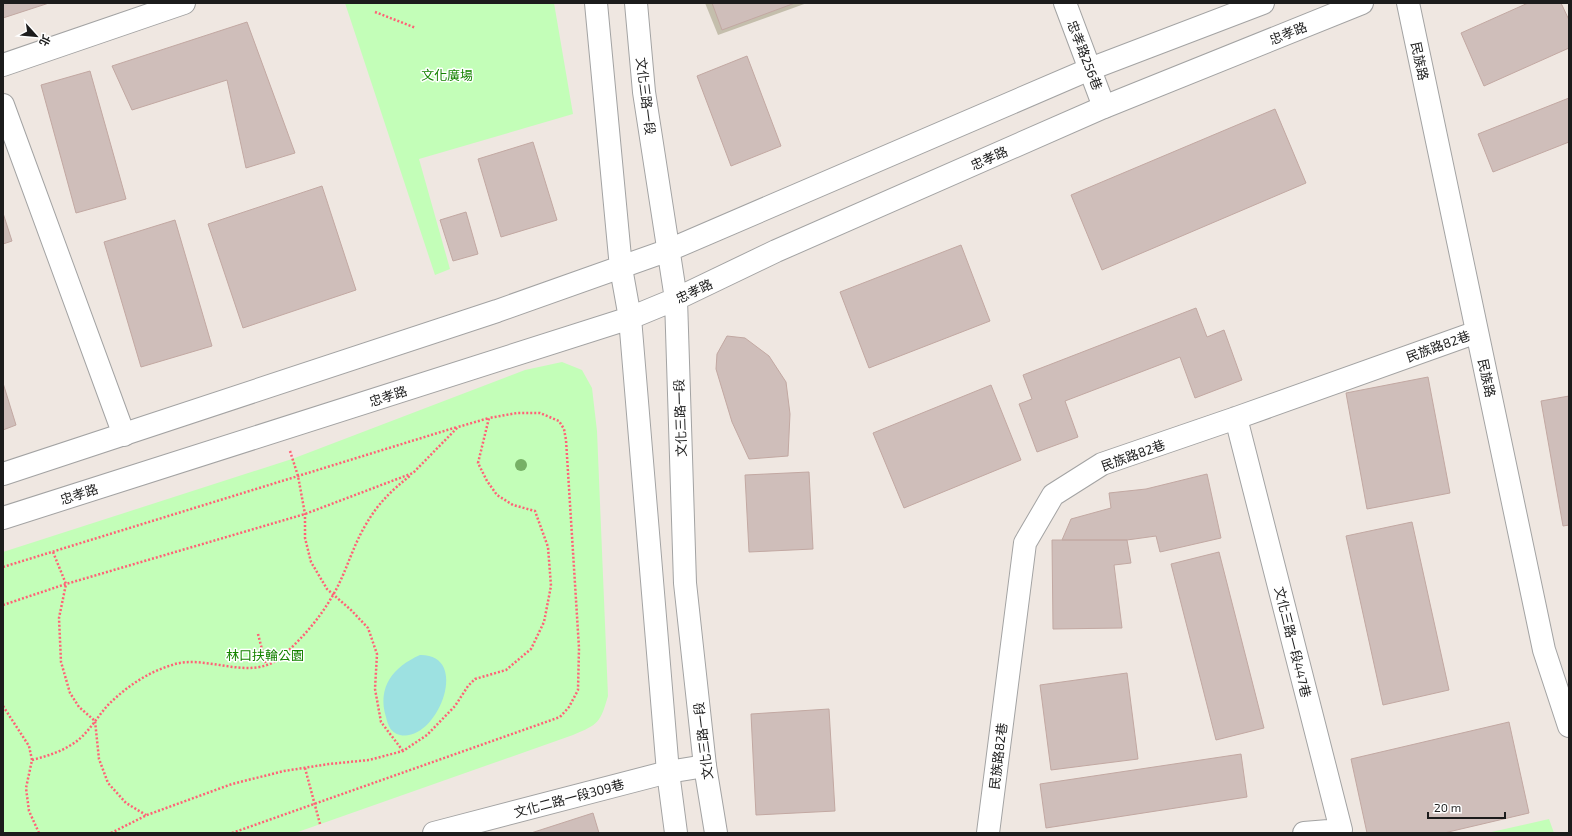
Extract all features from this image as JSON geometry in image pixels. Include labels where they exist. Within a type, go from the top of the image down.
[{"type":"street","points":[[3,65],[184,3]]},
{"type":"street","points":[[596,3],[621,268],[630,318],[668,772],[676,833]]},
{"type":"street","name":"文化三路一段","points":[[636,3],[644,92],[676,299],[685,583],[705,766],[716,833]]},
{"type":"street","name":"忠孝路256巷","points":[[1065,3],[1104,107]]},
{"type":"street","points":[[3,474],[498,311],[621,268],[669,250],[1090,69],[1263,3]]},
{"type":"street","name":"忠孝路","points":[[3,518],[630,318],[676,299],[776,251],[1104,107],[1362,3]]},
{"type":"street","name":"民族路","points":[[1408,3],[1544,650],[1569,726]]},
{"type":"street","points":[[3,105],[124,435]]},
{"type":"street","name":"民族路82巷","points":[[988,833],[1025,543],[1053,495],[1102,464],[1477,332]]},
{"type":"street","name":"文化三路一段447巷","points":[[1236,418],[1341,830],[1304,833]]},
{"type":"street","name":"文化二路一段309巷","points":[[434,833],[668,772],[705,766]]},
{"type":"path","points":[[375,12],[416,28]]},
{"type":"path","points":[[3,567],[458,426],[517,413],[540,413],[559,421],[564,429],[566,440],[579,648],[578,690],[568,707],[560,717],[232,833]]},
{"type":"path","points":[[111,833],[147,815],[232,784],[305,768],[369,760],[402,751],[427,735],[455,706],[468,686],[475,679],[506,670],[531,649],[544,622],[551,586],[548,547],[535,511],[513,505],[497,495],[487,481],[478,464],[489,418]]},
{"type":"path","points":[[32,760],[54,754],[75,743],[109,704],[128,687],[152,672],[173,664],[194,662],[248,668],[266,666],[280,658],[322,613],[344,575],[364,527],[387,495],[413,473],[458,426]]},
{"type":"path","points":[[3,605],[66,584],[305,514],[413,473]]},
{"type":"path","points":[[298,476],[305,514],[305,538],[311,562],[327,589],[351,610],[368,628],[377,654],[375,689],[381,722],[402,751]]},
{"type":"path","points":[[53,552],[66,584],[59,618],[61,662],[70,693],[79,707],[95,721],[99,759],[108,783],[126,803],[147,815]]},
{"type":"path","points":[[258,634],[266,666]]},
{"type":"path","points":[[3,706],[29,746],[32,760],[26,788],[29,811],[38,833]]},
{"type":"path","points":[[305,768],[320,824]]},
{"type":"shaded area","points":[[705,3],[807,3],[718,35]]},
{"type":"green space","name":"文化廣場","points":[[345,3],[554,3],[573,114],[419,159],[450,269],[435,275]]},
{"type":"green space","name":"林口扶輪公園","points":[[562,362],[582,370],[592,388],[597,431],[608,696],[603,712],[597,722],[573,735],[295,833],[3,833],[3,552],[292,459],[525,370]]},
{"type":"green space","points":[[1549,819],[1554,833],[1487,833]]},
{"type":"water","points":[[420,655],[436,658],[444,668],[446,682],[443,698],[436,713],[426,726],[414,734],[400,735],[392,731],[387,720],[384,706],[386,687],[395,672],[410,660]]},
{"type":"building","points":[[3,3],[49,3],[3,18]]},
{"type":"building","points":[[712,3],[795,3],[722,30]]},
{"type":"building","points":[[1528,3],[1561,3],[1569,20],[1569,48],[1484,86],[1461,33]]},
{"type":"building","points":[[247,22],[295,153],[246,168],[227,80],[132,110],[112,66]]},
{"type":"building","points":[[747,56],[781,146],[731,166],[697,76]]},
{"type":"building","points":[[90,71],[126,199],[76,213],[41,85]]},
{"type":"building","points":[[1569,98],[1569,142],[1493,172],[1478,134]]},
{"type":"building","points":[[1275,109],[1306,183],[1102,270],[1071,195]]},
{"type":"building","points":[[533,142],[557,220],[501,237],[478,159]]},
{"type":"building","points":[[322,186],[356,290],[243,328],[208,224]]},
{"type":"building","points":[[466,212],[478,254],[453,261],[440,220]]},
{"type":"building","points":[[3,213],[12,241],[3,244]]},
{"type":"building","points":[[175,220],[212,346],[141,367],[104,242]]},
{"type":"building","points":[[961,245],[990,321],[869,368],[840,292]]},
{"type":"building","points":[[1196,308],[1207,337],[1224,330],[1242,380],[1195,398],[1180,357],[1065,401],[1078,437],[1037,452],[1019,404],[1032,399],[1023,375]]},
{"type":"building","points":[[727,336],[745,338],[769,356],[786,382],[790,414],[788,456],[749,459],[732,422],[716,369],[717,354]]},
{"type":"building","points":[[1428,377],[1450,493],[1367,509],[1346,393]]},
{"type":"building","points":[[3,383],[16,425],[3,430]]},
{"type":"building","points":[[991,385],[1021,460],[904,508],[873,433]]},
{"type":"building","points":[[1569,396],[1569,525],[1563,526],[1541,401]]},
{"type":"building","points":[[809,472],[813,549],[749,552],[745,475]]},
{"type":"building","points":[[1207,474],[1221,538],[1160,552],[1156,536],[1127,540],[1062,540],[1071,519],[1111,508],[1109,493],[1146,489]]},
{"type":"building","points":[[1412,522],[1449,690],[1383,705],[1346,536]]},
{"type":"building","points":[[1052,540],[1127,540],[1131,563],[1114,565],[1122,628],[1053,629]]},
{"type":"building","points":[[1219,552],[1264,728],[1216,740],[1171,564]]},
{"type":"building","points":[[1127,673],[1138,759],[1051,770],[1040,685]]},
{"type":"building","points":[[829,709],[835,811],[756,815],[751,714]]},
{"type":"building","points":[[1509,722],[1529,813],[1444,833],[1367,833],[1351,759]]},
{"type":"building","points":[[1241,754],[1247,797],[1046,828],[1040,784]]},
{"type":"building","points":[[593,813],[599,833],[531,833]]}]
